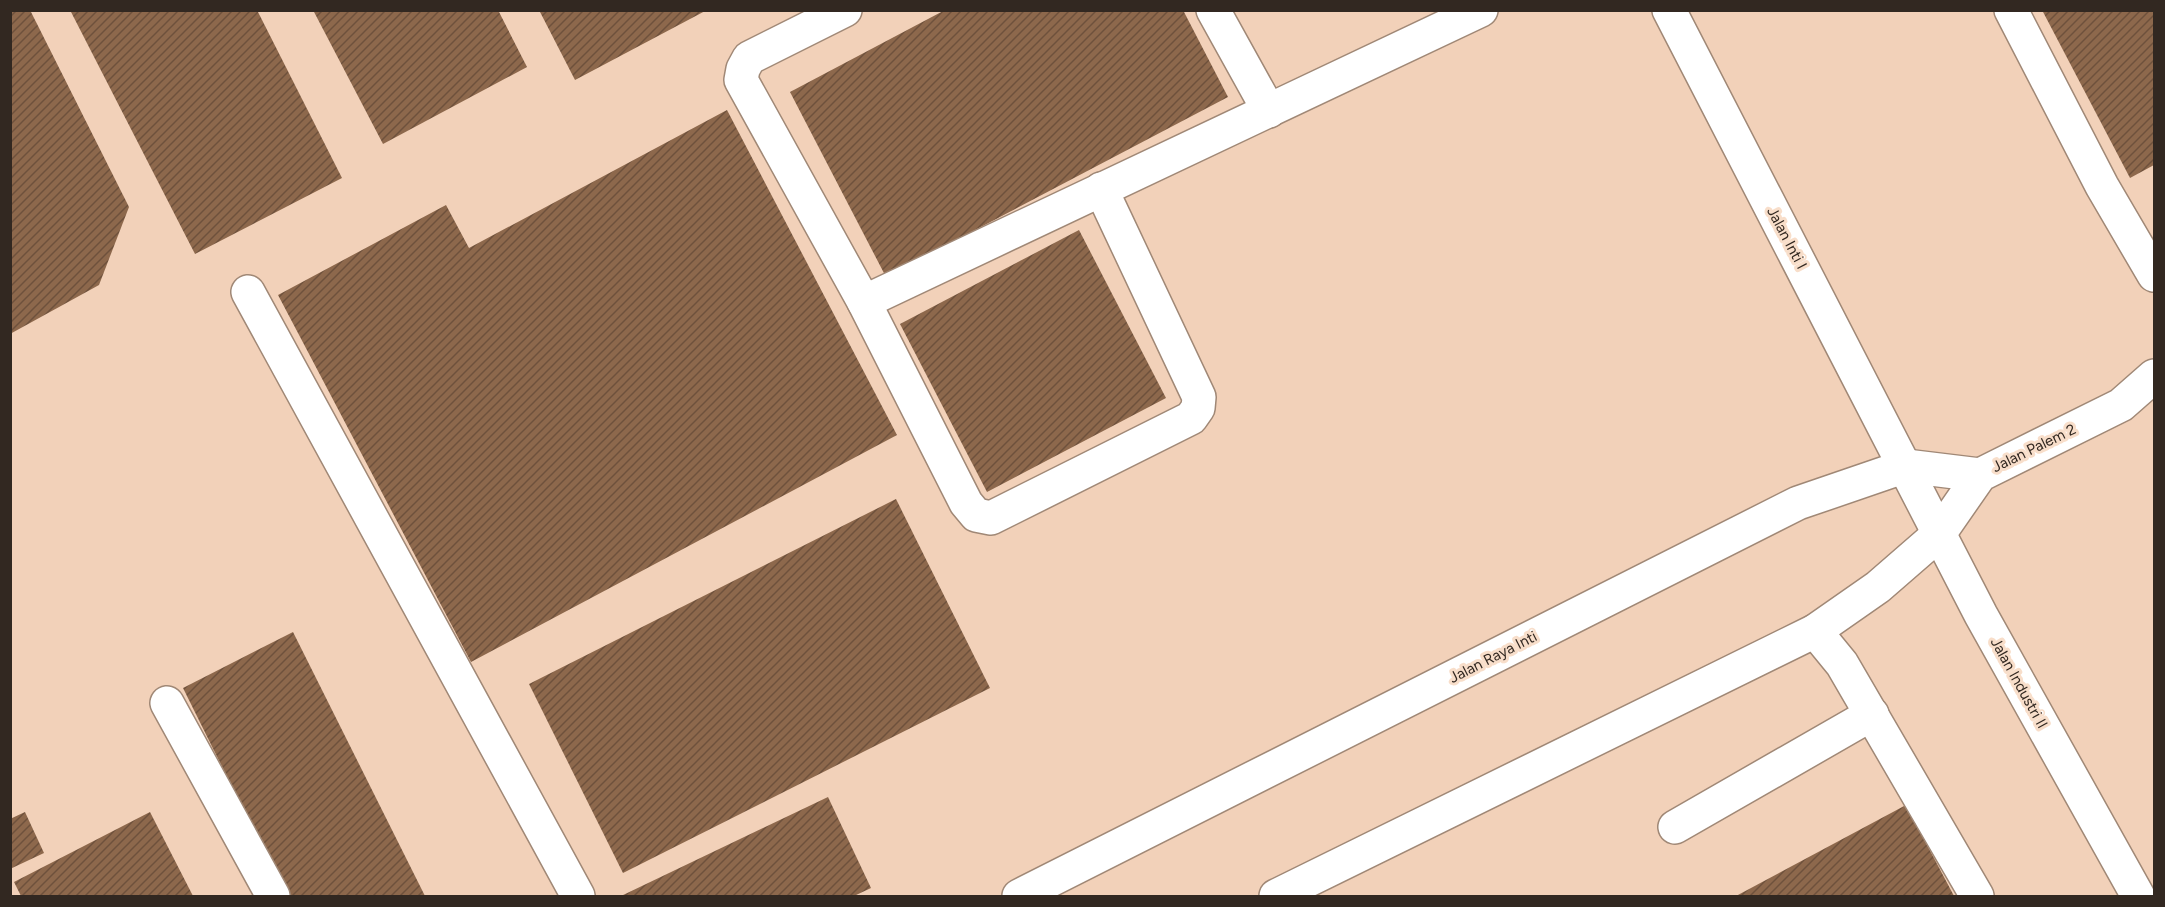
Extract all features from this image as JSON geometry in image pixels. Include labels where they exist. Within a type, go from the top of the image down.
[{"type":"street","points":[[845,10],[749,58],[743,69],[741,80],[864,302],[966,503],[976,515],[991,518],[1191,418],[1198,408],[1198,396],[1101,189]]},
{"type":"street","points":[[1213,10],[1269,111]]},
{"type":"street","points":[[864,302],[1481,10]]},
{"type":"street","name":"Jalan Inti I","points":[[1669,10],[1906,466]]},
{"type":"street","points":[[2012,10],[2102,186],[2145,236],[2154,275]]},
{"type":"street","points":[[248,292],[578,897]]},
{"type":"street","name":"Jalan Palem 2","points":[[1939,534],[1980,475],[2121,405],[2154,376]]},
{"type":"street","name":"Jalan Palem 2","points":[[2121,405],[2154,403]]},
{"type":"street","name":"Jalan Raya Inti","points":[[1019,897],[1798,503],[1906,466],[1980,475]]},
{"type":"street","name":"Jalan Industri II","points":[[1906,466],[1982,615],[2138,897]]},
{"type":"street","points":[[1276,897],[1815,632],[1878,587],[1939,534]]},
{"type":"street","points":[[1815,632],[1842,664],[1977,897]]},
{"type":"street","points":[[167,703],[273,897]]},
{"type":"street","points":[[1676,827],[1872,714]]},
{"type":"shaded area","points":[[10,11],[2154,11],[2154,896],[11,896]]},
{"type":"building","points":[[10,10],[30,10],[129,207],[99,285],[10,334]]},
{"type":"building","points":[[70,10],[257,10],[342,178],[195,254]]},
{"type":"building","points":[[313,10],[498,10],[527,67],[383,144]]},
{"type":"building","points":[[539,10],[707,10],[575,80]]},
{"type":"building","points":[[945,10],[1183,10],[1228,97],[886,277],[790,92]]},
{"type":"building","points":[[2042,10],[2154,10],[2154,165],[2130,178]]},
{"type":"building","points":[[727,110],[897,435],[471,662],[278,295],[446,205],[469,248]]},
{"type":"building","points":[[1079,230],[1166,398],[987,492],[900,324]]},
{"type":"building","points":[[896,499],[990,688],[623,873],[529,684]]},
{"type":"building","points":[[293,632],[425,896],[286,896],[183,688]]},
{"type":"building","points":[[828,797],[871,888],[854,896],[621,896]]},
{"type":"building","points":[[1906,805],[1954,896],[1736,896]]},
{"type":"building","points":[[25,812],[44,853],[10,869],[10,819]]},
{"type":"building","points":[[150,812],[193,896],[21,896],[14,882]]}]
